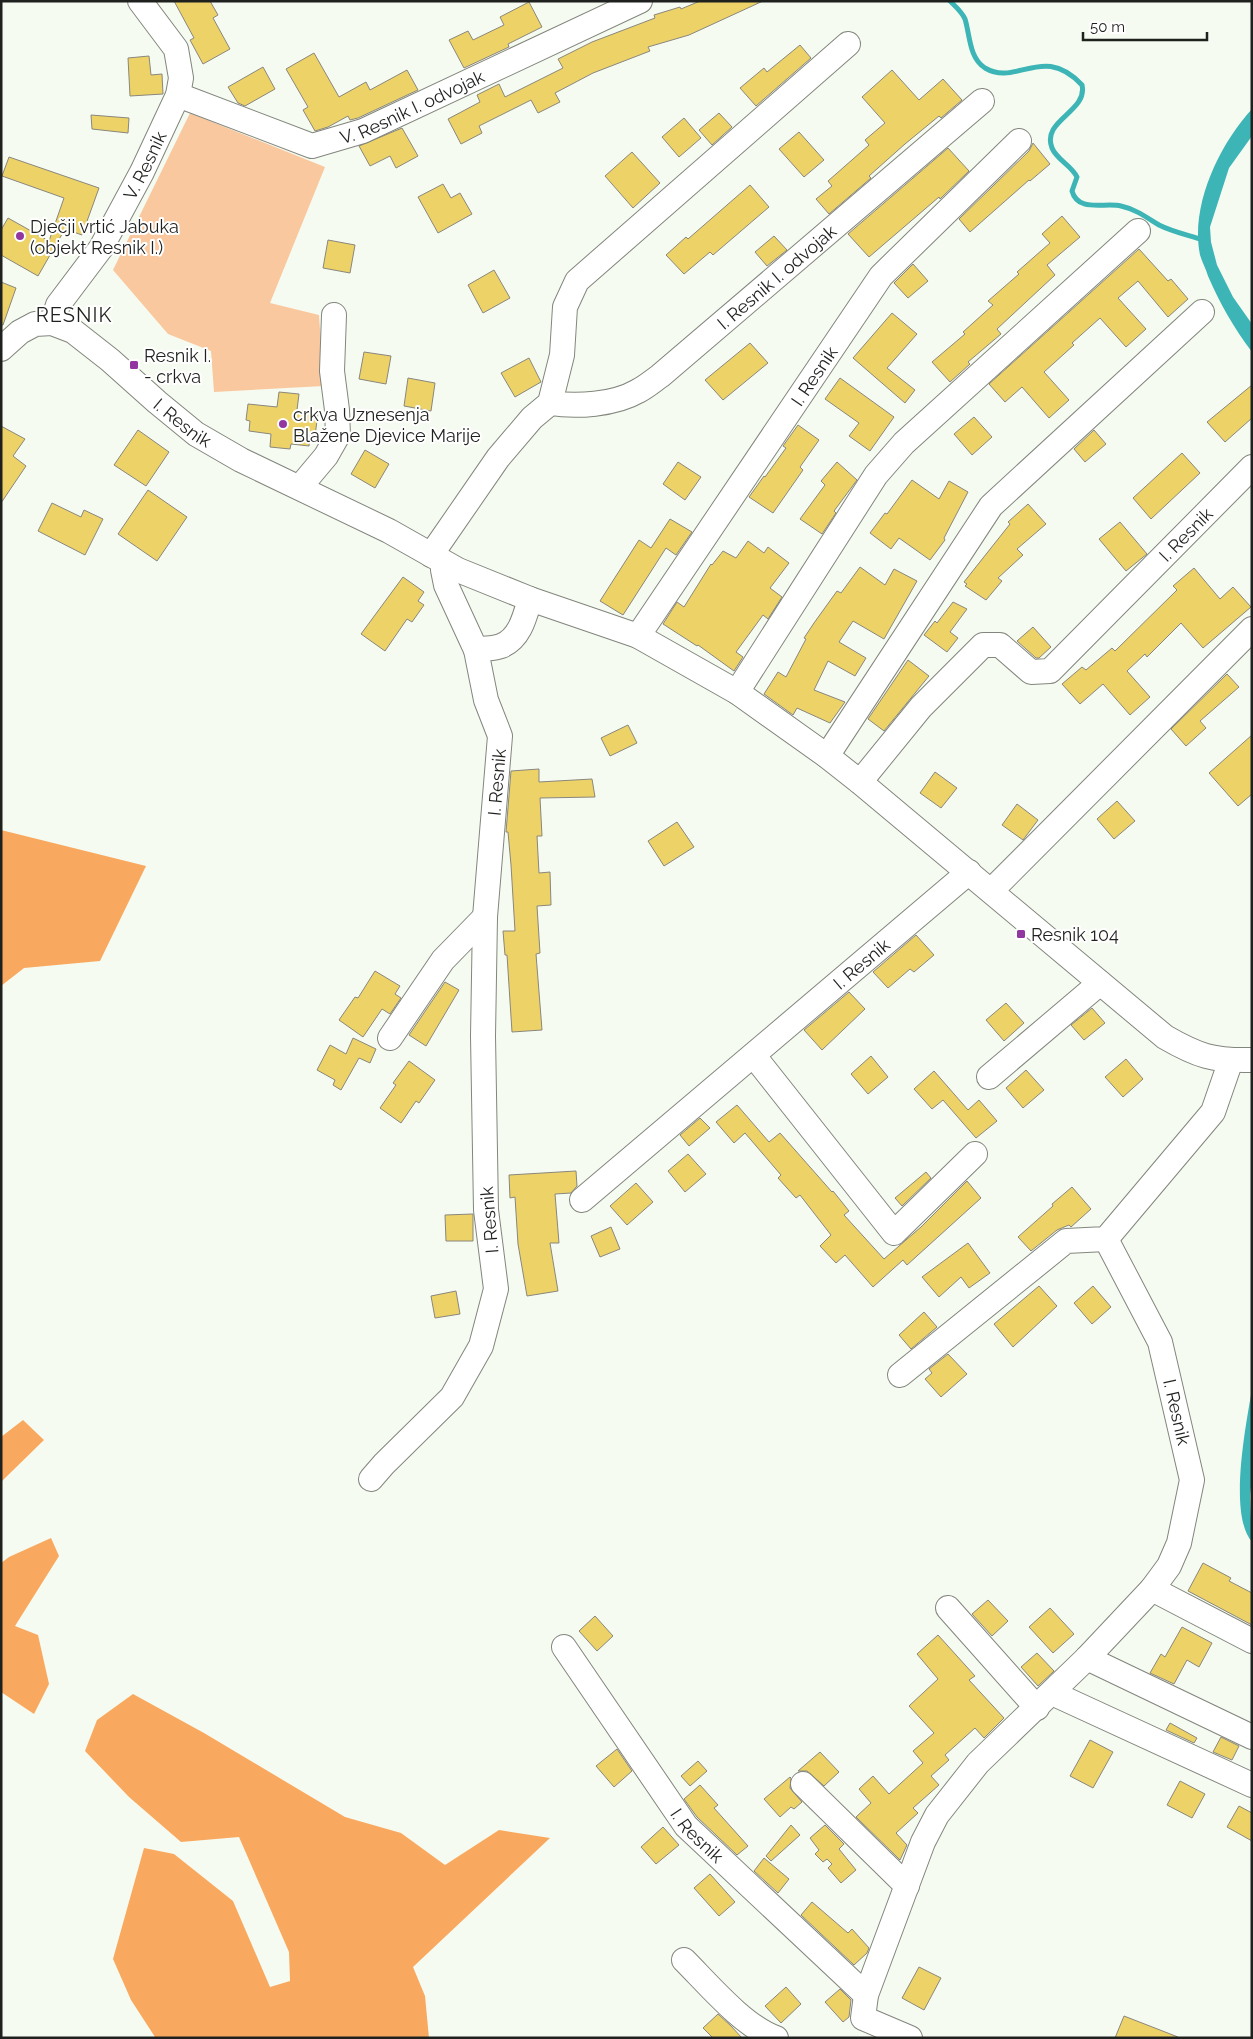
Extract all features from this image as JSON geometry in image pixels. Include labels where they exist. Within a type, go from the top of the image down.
[{"type":"street","name":"V. Resnik","points":[[52,323],[58,305],[101,248],[142,172],[178,95],[180,78],[176,49],[140,1]]},
{"type":"street","name":"V. Resnik I. odvojak","points":[[178,95],[312,146],[363,131],[640,1]]},
{"type":"street","points":[[437,559],[498,458],[532,418],[550,403],[562,355],[565,307],[577,281],[848,44]]},
{"type":"street","name":"I. Resnik I. odvojak","points":[[550,403],[572,406],[605,402],[637,392],[660,376],[982,101]]},
{"type":"street","name":"I. Resnik","points":[[638,636],[881,276],[1019,141]]},
{"type":"street","points":[[737,692],[876,475],[898,449],[1138,231]]},
{"type":"street","points":[[827,756],[991,506],[1202,312]]},
{"type":"street","points":[[300,487],[326,456],[338,435],[332,371],[334,315]]},
{"type":"street","points":[[1,349],[27,327],[35,324],[52,323]]},
{"type":"street","name":"I. Resnik","points":[[52,323],[68,328],[82,337],[196,434],[241,460],[389,531],[437,559],[530,599],[638,636],[737,692],[860,782],[1165,1037],[1192,1052],[1208,1057],[1241,1060],[1213,1112],[1106,1239],[1160,1342],[1192,1480],[1174,1557],[1152,1589],[1087,1658],[978,1762],[937,1814],[923,1842],[866,1995],[859,2028],[910,2038]]},
{"type":"street","name":"I. Resnik","points":[[860,782],[920,707],[983,645],[1000,645],[1031,672],[1050,672],[1252,466]]},
{"type":"street","name":"I. Resnik","points":[[371,1479],[452,1397],[481,1346],[496,1289],[486,1210],[483,1036],[486,917],[500,736],[486,700],[476,650],[449,593],[437,559]]},
{"type":"street","points":[[476,650],[501,646],[511,640],[520,628],[530,599]]},
{"type":"street","points":[[991,892],[1252,629]]},
{"type":"street","name":"I. Resnik","points":[[582,1200],[969,872]]},
{"type":"street","points":[[390,1038],[443,960],[486,917]]},
{"type":"street","points":[[989,1077],[1100,983]]},
{"type":"street","points":[[754,1056],[894,1232],[975,1154]]},
{"type":"street","points":[[900,1375],[1066,1241],[1106,1239]]},
{"type":"street","points":[[1152,1589],[1252,1640]]},
{"type":"street","points":[[948,1608],[1044,1700],[1252,1785]]},
{"type":"street","name":"I. Resnik","points":[[564,1647],[686,1826],[866,1995]]},
{"type":"street","points":[[1087,1658],[1252,1737]]},
{"type":"street","points":[[803,1784],[906,1886]]},
{"type":"street","points":[[684,1960],[744,2018],[768,2035],[776,2038]]},
{"type":"shaded area","points":[[190,113],[325,167],[270,303],[319,315],[324,386],[214,392],[211,351],[168,334],[113,270]]},
{"type":"shaded area","points":[[1,830],[146,866],[100,961],[24,968],[1,986]]},
{"type":"shaded area","points":[[23,1420],[44,1440],[1,1482],[1,1437]]},
{"type":"shaded area","points":[[51,1538],[59,1556],[15,1626],[38,1635],[49,1684],[34,1714],[1,1692],[1,1563],[9,1557]]},
{"type":"shaded area","points":[[133,1694],[204,1733],[345,1817],[401,1833],[445,1865],[499,1830],[550,1838],[413,1967],[425,1996],[429,2038],[155,2037],[131,2000],[113,1959],[144,1848],[174,1854],[233,1901],[270,1987],[290,1981],[289,1952],[239,1837],[181,1842],[129,1797],[85,1751],[97,1720]]},
{"type":"water","points":[[1252,109],[1252,136],[1229,168],[1210,227],[1211,242],[1217,265],[1233,297],[1252,324],[1252,352],[1228,316],[1208,276],[1200,255],[1198,236],[1203,197],[1218,158]]},
{"type":"water","points":[[1252,1389],[1252,1478],[1250,1496],[1252,1542],[1245,1529],[1241,1511],[1240,1491],[1243,1446]]},
{"type":"building","points":[[174,1],[210,1],[218,15],[213,18],[230,49],[203,64],[190,40],[194,38]]},
{"type":"building","points":[[700,1],[763,1],[689,35],[648,47],[650,51],[593,73],[555,93],[560,102],[538,113],[531,100],[479,126],[482,133],[461,144],[448,119],[480,102],[477,95],[499,84],[505,97],[563,68],[558,59],[592,42],[655,18],[654,15],[680,7],[681,9]]},
{"type":"building","points":[[529,2],[542,27],[508,44],[509,47],[464,68],[449,40],[468,31],[473,40],[504,25],[500,17]]},
{"type":"building","points":[[800,45],[811,58],[756,106],[740,88],[764,68],[767,72]]},
{"type":"building","points":[[314,53],[339,97],[366,82],[370,90],[407,70],[418,90],[358,118],[350,120],[348,116],[328,127],[315,131],[303,110],[308,107],[286,69]]},
{"type":"building","points":[[149,56],[151,75],[162,74],[163,94],[130,96],[128,58]]},
{"type":"building","points":[[263,67],[275,89],[245,106],[238,103],[228,87]]},
{"type":"building","points":[[892,70],[919,100],[943,79],[962,100],[905,144],[869,176],[871,178],[829,214],[816,199],[832,186],[828,181],[869,145],[865,140],[885,123],[862,97]]},
{"type":"building","points":[[719,113],[732,127],[712,145],[699,130]]},
{"type":"building","points":[[91,115],[129,118],[128,133],[92,129]]},
{"type":"building","points":[[684,118],[701,138],[679,157],[662,137]]},
{"type":"building","points":[[402,128],[418,156],[396,168],[390,156],[370,166],[359,146]]},
{"type":"building","points":[[799,132],[824,160],[804,177],[779,149]]},
{"type":"building","points":[[1033,143],[1050,164],[970,232],[959,219],[1029,151]]},
{"type":"building","points":[[948,148],[969,171],[940,199],[939,197],[869,257],[848,234]]},
{"type":"building","points":[[632,152],[660,183],[633,208],[605,176]]},
{"type":"building","points":[[9,157],[99,188],[82,235],[65,229],[38,276],[1,255],[1,230],[8,218],[49,241],[64,198],[2,176]]},
{"type":"building","points":[[443,184],[451,198],[460,193],[472,214],[438,233],[418,197]]},
{"type":"building","points":[[750,185],[769,207],[713,255],[710,252],[684,274],[666,255],[686,237],[688,239]]},
{"type":"building","points":[[1062,216],[1080,237],[1047,265],[1055,275],[997,329],[1001,334],[968,362],[970,364],[950,382],[932,362],[965,334],[963,332],[993,305],[988,301],[1050,243],[1042,234]]},
{"type":"building","points":[[774,236],[787,250],[767,266],[755,252]]},
{"type":"building","points":[[328,240],[355,245],[350,273],[323,268]]},
{"type":"building","points":[[1139,249],[1168,281],[1171,279],[1188,299],[1168,317],[1138,281],[1118,298],[1146,329],[1126,347],[1100,318],[1044,372],[1069,400],[1049,418],[1022,387],[1005,402],[989,384]]},
{"type":"building","points":[[913,264],[928,281],[908,298],[894,283]]},
{"type":"building","points":[[494,270],[510,298],[483,313],[468,285]]},
{"type":"building","points":[[1,282],[16,288],[3,325],[1,325]]},
{"type":"building","points":[[892,313],[917,334],[887,368],[915,390],[905,403],[853,358]]},
{"type":"building","points":[[750,343],[768,363],[723,400],[705,380]]},
{"type":"building","points":[[364,352],[391,356],[386,384],[359,379]]},
{"type":"building","points":[[529,358],[541,382],[515,397],[501,373]]},
{"type":"building","points":[[408,378],[435,383],[431,411],[404,406]]},
{"type":"building","points":[[840,378],[894,417],[870,451],[849,436],[859,423],[825,399]]},
{"type":"building","points":[[1252,385],[1252,418],[1225,442],[1207,422]]},
{"type":"building","name":"crkva Uznesenja Blažene Djevice Marije","points":[[279,392],[299,394],[297,410],[318,413],[315,436],[310,436],[309,446],[291,444],[290,449],[270,447],[271,434],[249,431],[250,421],[246,420],[248,404],[277,407]]},
{"type":"building","points":[[974,417],[992,437],[972,455],[954,434]]},
{"type":"building","points":[[798,425],[819,440],[800,467],[803,470],[773,513],[749,497],[786,448],[783,446]]},
{"type":"building","points":[[1,426],[25,439],[13,456],[26,466],[1,503]]},
{"type":"building","points":[[138,430],[169,452],[146,486],[114,465]]},
{"type":"building","points":[[1094,430],[1106,444],[1085,462],[1074,449]]},
{"type":"building","points":[[365,450],[389,464],[375,488],[351,474]]},
{"type":"building","points":[[1182,453],[1200,473],[1151,519],[1133,498]]},
{"type":"building","points":[[678,462],[701,477],[685,500],[663,484]]},
{"type":"building","points":[[837,462],[857,480],[834,511],[836,513],[822,534],[800,519],[825,485],[821,481]]},
{"type":"building","points":[[912,480],[939,499],[949,481],[968,492],[944,538],[945,540],[930,560],[899,538],[891,549],[870,533],[885,513],[887,514]]},
{"type":"building","points":[[148,490],[187,517],[157,561],[118,534]]},
{"type":"building","points":[[52,503],[81,517],[84,510],[103,519],[85,555],[38,531]]},
{"type":"building","points":[[1028,504],[1046,524],[1017,549],[1023,555],[998,578],[1002,581],[986,600],[965,586],[967,584],[964,582],[1010,524],[1008,522]]},
{"type":"building","points":[[670,519],[692,532],[676,555],[666,548],[623,615],[600,601],[639,540],[651,548]]},
{"type":"building","points":[[1120,522],[1147,554],[1126,571],[1099,539]]},
{"type":"building","points":[[748,541],[764,553],[768,547],[789,563],[770,588],[782,597],[768,619],[763,615],[736,652],[743,657],[734,671],[698,645],[663,624],[677,602],[684,607],[711,564],[723,551],[736,558]]},
{"type":"building","points":[[860,567],[885,585],[894,569],[917,581],[884,639],[853,621],[839,642],[866,658],[855,676],[828,661],[814,690],[845,702],[830,723],[797,708],[793,715],[764,694],[778,672],[786,677],[806,639],[804,638],[814,623],[837,591],[841,593]]},
{"type":"building","points":[[1194,568],[1220,599],[1233,587],[1251,607],[1203,648],[1181,623],[1147,657],[1145,654],[1127,671],[1150,697],[1130,715],[1103,684],[1080,704],[1062,684],[1082,667],[1086,670],[1112,648],[1115,651],[1177,590],[1173,586]]},
{"type":"building","points":[[403,577],[424,592],[418,601],[424,605],[412,622],[407,619],[385,651],[361,634]]},
{"type":"building","points":[[953,602],[967,609],[950,632],[958,638],[947,652],[924,635],[935,621],[937,623]]},
{"type":"building","points":[[1033,627],[1051,647],[1039,658],[1036,658],[1017,641]]},
{"type":"building","points":[[908,660],[929,676],[884,731],[868,719]]},
{"type":"building","points":[[1227,674],[1239,687],[1200,721],[1206,728],[1186,746],[1171,729]]},
{"type":"building","points":[[628,725],[637,743],[610,756],[601,738]]},
{"type":"building","points":[[1252,735],[1252,794],[1238,806],[1209,773]]},
{"type":"building","points":[[539,769],[539,782],[592,779],[595,797],[540,798],[542,836],[537,836],[539,873],[550,872],[551,905],[537,906],[540,953],[536,954],[542,1030],[512,1032],[507,955],[505,955],[503,931],[515,931],[508,832],[506,832],[511,771]]},
{"type":"building","points":[[935,772],[957,788],[941,808],[920,793]]},
{"type":"building","points":[[1117,801],[1135,821],[1114,839],[1097,819]]},
{"type":"building","points":[[1017,804],[1038,820],[1023,840],[1002,825]]},
{"type":"building","points":[[677,822],[694,847],[664,866],[648,841]]},
{"type":"building","points":[[916,935],[934,955],[914,972],[910,969],[888,988],[873,972]]},
{"type":"building","points":[[375,971],[400,986],[395,994],[401,998],[390,1014],[382,1009],[363,1037],[339,1020],[355,997],[358,998]]},
{"type":"building","points":[[445,982],[459,990],[426,1046],[409,1035]]},
{"type":"building","points":[[849,992],[865,1009],[822,1050],[804,1030]]},
{"type":"building","points":[[1006,1003],[1024,1023],[1004,1041],[986,1020]]},
{"type":"building","points":[[1092,1008],[1105,1023],[1084,1040],[1071,1025]]},
{"type":"building","points":[[353,1038],[376,1049],[370,1063],[359,1058],[341,1090],[333,1085],[335,1080],[317,1070],[330,1045],[346,1054]]},
{"type":"building","points":[[871,1056],[888,1077],[868,1094],[851,1074]]},
{"type":"building","points":[[1126,1059],[1143,1079],[1123,1097],[1105,1077]]},
{"type":"building","points":[[409,1061],[435,1080],[419,1103],[416,1101],[401,1123],[380,1108],[396,1085],[393,1083]]},
{"type":"building","points":[[1026,1070],[1044,1090],[1023,1108],[1006,1088]]},
{"type":"building","points":[[934,1071],[968,1110],[979,1100],[997,1121],[976,1138],[943,1100],[932,1109],[914,1089]]},
{"type":"building","points":[[737,1105],[769,1142],[780,1133],[833,1191],[849,1211],[844,1215],[884,1259],[921,1227],[967,1181],[981,1198],[907,1265],[903,1260],[873,1287],[845,1255],[836,1263],[820,1246],[831,1235],[800,1195],[796,1198],[778,1178],[781,1175],[745,1133],[734,1143],[716,1122]]},
{"type":"building","points":[[700,1118],[710,1128],[689,1146],[680,1135]]},
{"type":"building","points":[[688,1154],[706,1174],[685,1192],[668,1171]]},
{"type":"building","points":[[576,1171],[577,1186],[571,1193],[555,1194],[559,1243],[550,1243],[558,1291],[527,1296],[518,1244],[515,1197],[510,1198],[509,1175]]},
{"type":"building","points":[[926,1172],[931,1178],[902,1206],[895,1198]]},
{"type":"building","points":[[636,1183],[653,1202],[627,1225],[610,1206]]},
{"type":"building","points":[[1072,1187],[1091,1209],[1071,1227],[1069,1225],[1057,1230],[1031,1251],[1018,1237]]},
{"type":"building","points":[[473,1214],[473,1241],[446,1241],[445,1215]]},
{"type":"building","points":[[611,1227],[620,1249],[600,1257],[591,1236]]},
{"type":"building","points":[[968,1243],[990,1273],[969,1288],[961,1277],[939,1297],[922,1277]]},
{"type":"building","points":[[1039,1286],[1057,1306],[1013,1347],[994,1324]]},
{"type":"building","points":[[1093,1286],[1111,1307],[1092,1324],[1074,1303]]},
{"type":"building","points":[[456,1291],[460,1314],[435,1318],[431,1296]]},
{"type":"building","points":[[924,1312],[937,1327],[911,1349],[899,1335]]},
{"type":"building","points":[[948,1354],[967,1374],[941,1397],[925,1379],[932,1373],[929,1369]]},
{"type":"building","points":[[1203,1563],[1231,1578],[1229,1581],[1252,1593],[1252,1625],[1188,1591]]},
{"type":"building","points":[[988,1600],[1008,1621],[992,1636],[972,1614]]},
{"type":"building","points":[[1050,1608],[1074,1634],[1053,1653],[1029,1627]]},
{"type":"building","points":[[595,1616],[613,1636],[597,1651],[579,1631]]},
{"type":"building","points":[[1182,1627],[1212,1643],[1199,1667],[1187,1660],[1174,1684],[1150,1673],[1161,1654],[1165,1657]]},
{"type":"building","points":[[938,1635],[975,1676],[969,1680],[1004,1718],[984,1738],[975,1728],[945,1755],[949,1760],[931,1776],[939,1785],[913,1808],[918,1813],[896,1833],[907,1845],[900,1860],[856,1817],[871,1803],[859,1789],[873,1776],[889,1794],[923,1763],[913,1751],[934,1733],[909,1706],[938,1679],[917,1654]]},
{"type":"building","points":[[1037,1653],[1054,1671],[1038,1686],[1021,1667]]},
{"type":"building","points":[[1170,1723],[1197,1738],[1194,1743],[1166,1730]]},
{"type":"building","points":[[1221,1737],[1239,1746],[1232,1760],[1213,1752]]},
{"type":"building","points":[[1090,1740],[1113,1752],[1093,1788],[1070,1776]]},
{"type":"building","points":[[617,1749],[632,1771],[614,1787],[596,1766]]},
{"type":"building","points":[[820,1752],[839,1772],[824,1786],[807,1771],[798,1771]]},
{"type":"building","points":[[698,1761],[707,1771],[690,1786],[681,1776]]},
{"type":"building","points":[[790,1777],[790,1788],[802,1802],[794,1809],[791,1807],[780,1817],[764,1799]]},
{"type":"building","points":[[1180,1781],[1205,1794],[1192,1818],[1167,1805]]},
{"type":"building","points":[[700,1785],[718,1805],[714,1808],[748,1846],[737,1855],[697,1817],[684,1799]]},
{"type":"building","points":[[1239,1806],[1252,1813],[1252,1841],[1227,1827]]},
{"type":"building","points":[[791,1825],[800,1835],[771,1861],[766,1856]]},
{"type":"building","points":[[825,1825],[844,1844],[839,1849],[856,1870],[841,1883],[828,1868],[832,1864],[827,1859],[823,1862],[815,1854],[819,1850],[810,1838]]},
{"type":"building","points":[[663,1827],[679,1845],[656,1864],[641,1847]]},
{"type":"building","points":[[764,1858],[789,1879],[778,1893],[754,1871]]},
{"type":"building","points":[[710,1874],[735,1902],[719,1916],[694,1888]]},
{"type":"building","points":[[812,1902],[848,1933],[852,1929],[869,1948],[867,1953],[854,1965],[801,1915]]},
{"type":"building","points":[[919,1967],[941,1978],[924,2010],[902,1998]]},
{"type":"building","points":[[786,1987],[801,2004],[781,2023],[765,2006]]},
{"type":"building","points":[[840,1989],[851,2000],[849,2017],[843,2022],[825,2002]]},
{"type":"building","points":[[718,2014],[742,2038],[713,2038],[703,2028]]},
{"type":"building","points":[[1124,2016],[1178,2037],[1178,2038],[1115,2038]]},
{"type":"waterway","points":[[950,1],[964,16],[973,52],[980,64],[985,68],[1008,73],[1043,66],[1055,67],[1068,73],[1082,85],[1082,94],[1078,102],[1058,123],[1050,138],[1054,152],[1077,177],[1072,191],[1075,198],[1086,204],[1126,207],[1175,232],[1203,240]]},
{"type":"place","name":"Dječji vrtić Jabuka (objekt Resnik I.)","points":[[20,236]]},
{"type":"place","name":"Resnik I. - crkva","points":[[134,365]]},
{"type":"place","name":"crkva Uznesenja Blažene Djevice Marije","points":[[283,424]]},
{"type":"place","name":"Resnik 104","points":[[1021,934]]},
{"type":"district","name":"RESNIK","points":[[74,315]]}]
